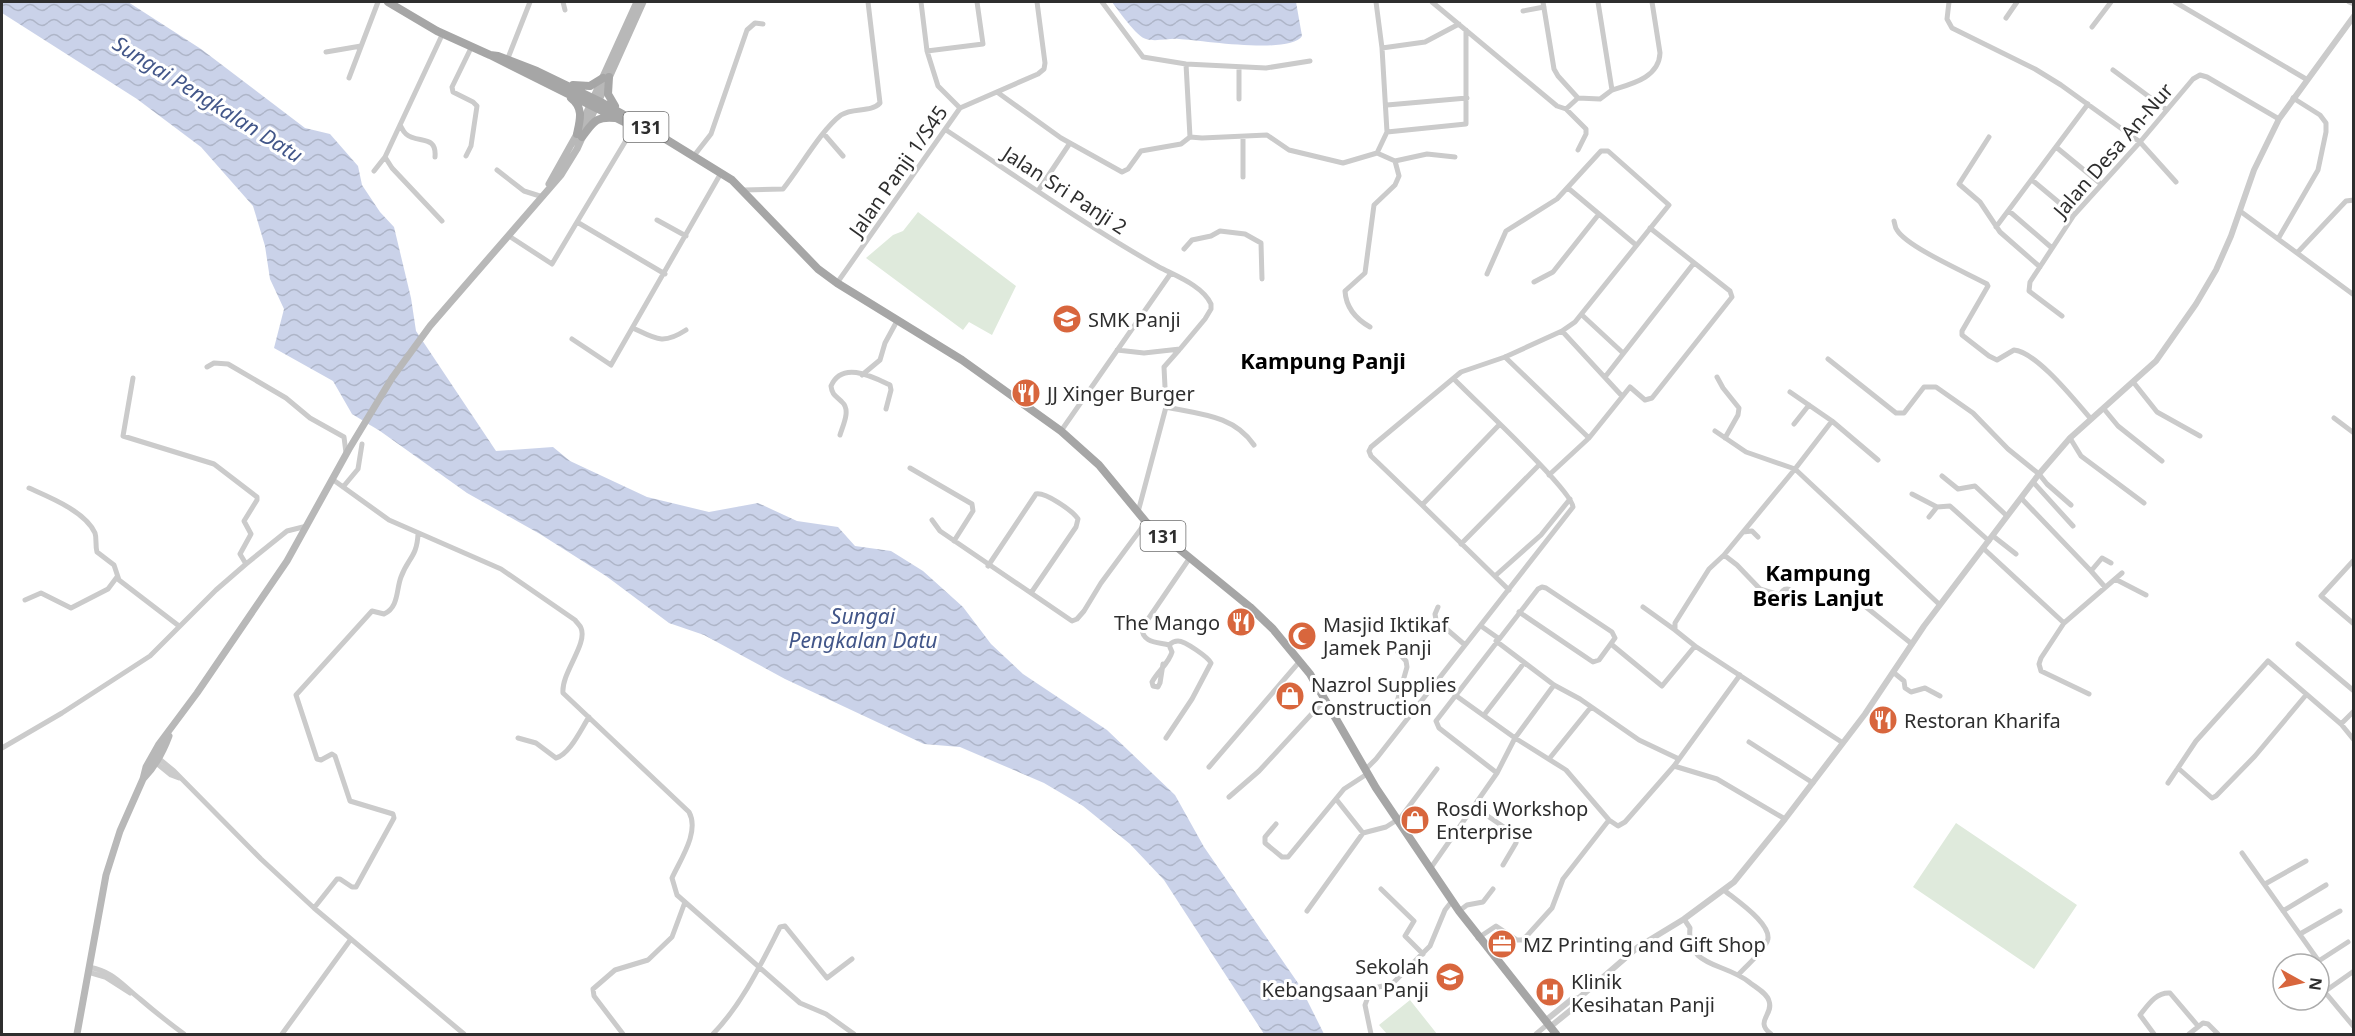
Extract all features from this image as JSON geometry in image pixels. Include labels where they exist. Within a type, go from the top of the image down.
[{"type":"main road","points":[[388,2],[443,33],[472,46]]},
{"type":"main road","points":[[77,1035],[104,881],[120,831],[142,780],[170,732],[245,624],[307,526],[347,451],[392,378],[430,326],[543,197],[579,136],[595,103],[637,2]]},
{"type":"main road","points":[[579,136],[599,118],[620,115],[610,102],[606,77],[643,2]]},
{"type":"main road","name":"131","points":[[472,46],[620,115],[721,173],[744,190],[818,269],[962,360],[1061,431],[1099,465],[1146,522],[1263,619],[1300,661],[1327,701],[1366,772],[1459,912],[1550,1027]]},
{"type":"main road","points":[[560,86],[590,86],[606,77]]},
{"type":"main road","points":[[560,86],[577,102],[580,108],[579,136]]},
{"type":"main road","name":"131","points":[[620,115],[634,127],[693,157]]},
{"type":"street","points":[[349,78],[378,2]]},
{"type":"street","points":[[506,62],[530,2]]},
{"type":"street","points":[[563,2],[565,10]]},
{"type":"street","points":[[744,190],[783,189],[835,120],[851,109],[874,107],[880,103],[868,2]]},
{"type":"street","points":[[921,2],[927,51],[938,86],[960,108]]},
{"type":"street","points":[[927,51],[983,44],[977,2]]},
{"type":"street","name":"Jalan Panji 1/S45","points":[[837,283],[960,108],[1038,74],[1044,69],[1037,2]]},
{"type":"street","points":[[1102,2],[1141,56],[1186,64],[1266,68],[1310,61]]},
{"type":"street","points":[[1376,2],[1387,105],[1387,132],[1377,153]]},
{"type":"street","points":[[1432,2],[1556,105],[1566,109],[1586,129],[1578,150]]},
{"type":"street","points":[[1598,2],[1612,90]]},
{"type":"street","points":[[1566,109],[1578,98],[1600,99],[1612,90],[1644,79],[1659,61],[1660,53],[1652,2]]},
{"type":"street","points":[[1949,2],[1947,19],[1952,28],[2034,69],[2088,104],[2140,142],[2176,182]]},
{"type":"street","points":[[2006,18],[2017,2]]},
{"type":"street","points":[[2092,27],[2111,2]]},
{"type":"street","points":[[2175,2],[2306,79]]},
{"type":"street","points":[[2349,2],[2354,4]]},
{"type":"street","points":[[1522,11],[1544,4],[1555,71],[1578,98]]},
{"type":"street","points":[[1536,1035],[1550,1027],[1572,999],[1579,998],[1638,947],[1725,891],[1813,783],[1940,605],[2039,474],[2070,438],[2156,361],[2196,304],[2216,270],[2254,170],[2279,119],[2354,16]]},
{"type":"street","points":[[693,157],[711,134],[747,30],[755,24],[763,24]]},
{"type":"street","points":[[1382,48],[1425,42],[1459,24]]},
{"type":"street","points":[[1387,132],[1465,125],[1467,121],[1466,30]]},
{"type":"street","points":[[374,171],[385,157],[443,33]]},
{"type":"street","points":[[326,52],[361,46]]},
{"type":"street","points":[[466,156],[471,146],[477,106],[453,92],[452,87],[472,46]]},
{"type":"street","points":[[1186,64],[1190,136]]},
{"type":"street","points":[[1239,67],[1239,99]]},
{"type":"street","points":[[2113,70],[2168,110]]},
{"type":"street","name":"Jalan Desa An-Nur","points":[[2062,316],[2029,291],[2028,286],[2074,215],[2193,79],[2200,75],[2207,77],[2279,119]]},
{"type":"street","points":[[997,92],[1070,143],[1118,171],[1125,172],[1142,151],[1181,144],[1190,136],[1269,135],[1289,150],[1344,164],[1377,153],[1395,161],[1427,154],[1455,157]]},
{"type":"street","points":[[1387,105],[1467,98]]},
{"type":"street","points":[[2278,239],[2318,170],[2326,132],[2326,123],[2320,116],[2294,98]]},
{"type":"street","points":[[1996,227],[2088,104]]},
{"type":"street","points":[[400,125],[406,134],[435,146],[435,157]]},
{"type":"street","points":[[509,236],[552,264],[634,127]]},
{"type":"street","name":"Jalan Sri Panji 2","points":[[946,130],[1116,242],[1206,295],[1211,304],[1205,319],[1180,349]]},
{"type":"street","points":[[824,134],[843,156]]},
{"type":"street","points":[[1243,137],[1243,177]]},
{"type":"street","points":[[1989,137],[1959,183],[1980,202],[1996,227],[2040,267]]},
{"type":"street","points":[[1038,191],[1070,143]]},
{"type":"street","points":[[2056,147],[2101,184]]},
{"type":"street","points":[[1487,274],[1506,231],[1557,199],[1603,150],[1669,205],[1582,315],[1562,331],[1505,357],[1463,371],[1370,449],[1371,456],[1509,590]]},
{"type":"street","points":[[385,157],[392,168],[442,221]]},
{"type":"street","points":[[1370,327],[1358,319],[1349,307],[1346,291],[1365,273],[1374,205],[1395,185],[1399,176],[1395,161]]},
{"type":"street","points":[[497,170],[524,191],[543,197]]},
{"type":"street","points":[[572,339],[611,365],[721,173]]},
{"type":"street","points":[[2032,180],[2074,215]]},
{"type":"street","points":[[1569,188],[1636,245]]},
{"type":"street","points":[[2297,253],[2346,201],[2354,200]]},
{"type":"street","points":[[2009,211],[2052,248]]},
{"type":"street","points":[[2240,211],[2354,295]]},
{"type":"street","points":[[1534,282],[1554,271],[1599,214]]},
{"type":"street","points":[[657,220],[686,236]]},
{"type":"street","points":[[1894,221],[1897,231],[1909,240],[1938,259],[1987,284],[1988,286],[1962,330],[1962,335],[1997,360],[2014,350],[2024,353],[2062,386],[2091,419]]},
{"type":"street","points":[[577,222],[665,274]]},
{"type":"street","points":[[1549,475],[1589,438],[1630,387],[1645,400],[1652,398],[1731,300],[1730,291],[1650,228]]},
{"type":"street","points":[[1184,249],[1192,240],[1211,236],[1220,231],[1245,234],[1261,243],[1262,279]]},
{"type":"street","points":[[1605,377],[1694,263]]},
{"type":"street","points":[[1061,431],[1171,273]]},
{"type":"street","points":[[1582,315],[1623,353]]},
{"type":"street","points":[[861,375],[880,360],[885,343],[897,321]]},
{"type":"street","points":[[633,328],[655,339],[665,341],[686,330]]},
{"type":"street","points":[[1562,331],[1623,396]]},
{"type":"street","points":[[1118,350],[1144,353],[1180,349]]},
{"type":"street","points":[[1138,513],[1166,408],[1164,367],[1180,349]]},
{"type":"street","points":[[1505,357],[1589,438]]},
{"type":"street","points":[[1828,359],[1896,413],[1904,412],[1924,387],[1936,387],[1973,412],[2007,449],[2039,474],[2071,505]]},
{"type":"street","points":[[207,368],[214,363],[228,364],[286,398],[310,418],[344,437],[347,451]]},
{"type":"street","points":[[840,435],[846,410],[842,402],[834,395],[831,386],[844,372],[852,371],[890,385],[891,390],[886,409]]},
{"type":"street","points":[[1717,377],[1739,408],[1738,415],[1725,438]]},
{"type":"street","points":[[133,378],[123,436],[214,464],[257,497],[244,521],[251,534],[240,554],[246,564]]},
{"type":"street","points":[[1276,824],[1265,837],[1265,843],[1282,857],[1288,857],[1348,784],[1366,772],[1572,508],[1570,499],[1549,475],[1454,380]]},
{"type":"street","points":[[2134,382],[2157,412],[2200,436]]},
{"type":"street","points":[[1790,392],[1832,421],[1878,460]]},
{"type":"street","points":[[1794,424],[1809,405]]},
{"type":"street","points":[[1166,408],[1228,422],[1244,431],[1254,446]]},
{"type":"street","points":[[2104,409],[2118,426],[2162,461]]},
{"type":"street","points":[[2334,418],[2354,433]]},
{"type":"street","points":[[1675,630],[1675,623],[1708,569],[1724,555],[1832,421]]},
{"type":"street","points":[[1422,505],[1500,425]]},
{"type":"street","points":[[1715,431],[1746,452],[1795,469],[1940,605]]},
{"type":"street","points":[[2070,438],[2080,456],[2144,503]]},
{"type":"street","points":[[343,487],[358,469],[362,444]]},
{"type":"street","points":[[1461,544],[1539,465]]},
{"type":"street","points":[[910,468],[972,504],[973,511],[954,541]]},
{"type":"street","points":[[1942,476],[1958,489],[1975,486],[2007,516]]},
{"type":"street","points":[[332,479],[389,520],[501,569],[575,620],[582,628],[582,639],[562,684],[563,693],[689,812],[694,820],[692,831],[672,879],[677,895],[800,1003],[826,1014],[854,1035]]},
{"type":"street","points":[[2033,482],[2073,526]]},
{"type":"street","points":[[29,488],[67,505],[91,527],[96,536],[97,552],[114,565],[117,577],[179,626]]},
{"type":"street","points":[[988,566],[1036,494],[1043,494],[1071,511],[1078,519],[1076,527],[1031,593]]},
{"type":"street","points":[[1912,494],[1938,507],[1950,506],[2016,554]]},
{"type":"street","points":[[2021,498],[2105,587]]},
{"type":"street","points":[[1495,576],[1541,535],[1570,499]]},
{"type":"street","points":[[1929,518],[1938,507]]},
{"type":"street","points":[[932,520],[939,531],[1070,620],[1077,620],[1146,522]]},
{"type":"street","points":[[2,748],[62,713],[150,656],[216,590],[246,564],[287,531],[307,526]]},
{"type":"street","points":[[1743,532],[1752,531],[1758,537]]},
{"type":"street","points":[[314,908],[337,879],[356,887],[394,818],[393,814],[350,801],[335,756],[332,754],[321,760],[317,759],[296,695],[372,611],[384,614],[390,612],[394,606],[402,573],[417,549],[418,534]]},
{"type":"street","points":[[1983,548],[2064,622]]},
{"type":"street","points":[[1724,555],[1760,589],[1768,604],[1782,597],[1760,589]]},
{"type":"street","points":[[2091,571],[2102,558],[2111,563]]},
{"type":"street","points":[[1166,738],[1192,699],[1211,663],[1207,657],[1182,642],[1176,641],[1169,645],[1155,643],[1142,634],[1142,628],[1189,559]]},
{"type":"street","points":[[2354,560],[2321,596],[2354,624]]},
{"type":"street","points":[[2089,694],[2044,673],[2040,668],[2041,658],[2064,622],[2122,573]]},
{"type":"street","points":[[25,600],[41,593],[71,608],[108,589],[117,577]]},
{"type":"street","points":[[2115,579],[2146,595]]},
{"type":"street","points":[[1497,773],[1437,726],[1437,719],[1497,640],[1519,612],[1538,589],[1544,587],[1612,632],[1615,638],[1599,660],[1593,662],[1519,612]]},
{"type":"street","points":[[1861,603],[1912,644]]},
{"type":"street","points":[[1643,607],[1695,646],[1843,743]]},
{"type":"street","points":[[1438,608],[1434,614],[1436,620],[1465,645]]},
{"type":"street","points":[[1481,626],[1554,685],[1639,740],[1679,759]]},
{"type":"street","points":[[1611,644],[1662,686],[1695,646]]},
{"type":"street","points":[[2298,644],[2354,691]]},
{"type":"street","points":[[1163,664],[1172,655],[1169,645]]},
{"type":"street","points":[[1398,652],[1407,664],[1397,702],[1410,716]]},
{"type":"street","points":[[1209,767],[1300,661]]},
{"type":"street","points":[[2168,783],[2196,741],[2268,661],[2341,724],[2354,741]]},
{"type":"street","points":[[1484,715],[1524,663]]},
{"type":"street","points":[[1893,672],[1904,681],[1905,688],[1911,692],[1925,688],[1940,696]]},
{"type":"street","points":[[1455,695],[1549,759],[1578,782],[1609,820],[1618,826],[1625,822],[1674,766],[1740,675]]},
{"type":"street","points":[[1430,869],[1497,773],[1515,738],[1554,685]]},
{"type":"street","points":[[2178,768],[2212,798],[2255,756],[2306,694]]},
{"type":"street","points":[[1229,797],[1259,771],[1319,706],[1327,701]]},
{"type":"street","points":[[1549,759],[1591,707]]},
{"type":"street","points":[[2341,724],[2354,711]]},
{"type":"street","points":[[518,738],[536,742],[559,758],[565,753],[589,717]]},
{"type":"street","points":[[1749,742],[1813,783]]},
{"type":"street","points":[[155,759],[174,771],[221,815],[261,859],[314,908],[464,1035]]},
{"type":"street","points":[[1674,766],[1718,779],[1785,819]]},
{"type":"street","points":[[1307,911],[1363,833],[1398,820],[1437,769]]},
{"type":"street","points":[[1336,799],[1363,833]]},
{"type":"street","points":[[1473,806],[1517,836],[1516,843],[1503,865]]},
{"type":"street","points":[[1478,938],[1496,926],[1517,940],[1523,940],[1552,908],[1563,879],[1609,820]]},
{"type":"street","points":[[2242,853],[2310,952]]},
{"type":"street","points":[[2265,884],[2306,861]]},
{"type":"street","points":[[2283,911],[2326,885]]},
{"type":"street","points":[[1381,889],[1414,921],[1406,936],[1423,954]]},
{"type":"street","points":[[1459,912],[1467,905],[1483,903],[1493,889]]},
{"type":"street","points":[[1725,891],[1759,919],[1768,933],[1764,947],[1739,974]]},
{"type":"street","points":[[1371,1035],[1365,1005],[1369,994],[1374,988],[1392,984],[1423,954],[1432,943],[1445,910],[1452,901]]},
{"type":"street","points":[[623,1035],[594,996],[593,989],[615,969],[648,960],[672,937],[685,902]]},
{"type":"street","points":[[2300,934],[2340,911]]},
{"type":"street","points":[[1684,919],[1689,928],[1688,941],[1692,950],[1707,962],[1739,974],[1769,1001],[1770,1006],[1763,1024],[1771,1035]]},
{"type":"street","points":[[713,1035],[724,1023],[759,968],[783,925],[827,978],[852,959]]},
{"type":"street","points":[[282,1035],[351,939]]},
{"type":"street","points":[[2331,953],[2348,942]]},
{"type":"street","points":[[88,970],[111,975],[123,982],[137,997],[184,1035]]},
{"type":"street","points":[[2331,987],[2354,971]]},
{"type":"street","points":[[2154,1035],[2140,1015],[2157,995],[2164,993],[2170,993],[2198,1026]]},
{"type":"street","points":[[2331,1000],[2354,1027]]},
{"type":"street","points":[[2189,1035],[2203,1023],[2208,1024],[2217,1035]]},
{"type":"green space","points":[[918,212],[1016,286],[992,335],[969,322],[963,330],[866,258],[893,235],[903,231]]},
{"type":"green space","points":[[1956,823],[2077,905],[2034,969],[1913,887]]},
{"type":"green space","points":[[1410,1000],[1437,1034],[1387,1034],[1379,1025]]},
{"type":"water","name":"Sungai Pengkalan Datu","points":[[2,2],[128,2],[201,49],[305,128],[330,134],[358,166],[362,185],[380,212],[394,227],[411,298],[416,331],[496,451],[553,447],[570,461],[647,497],[709,512],[758,503],[797,521],[838,527],[855,546],[891,551],[923,571],[963,607],[991,644],[1023,674],[1107,730],[1175,795],[1204,847],[1300,986],[1324,1034],[1264,1034],[1164,880],[1130,844],[1083,806],[1044,783],[960,747],[924,744],[785,679],[704,635],[669,623],[606,576],[540,534],[467,493],[380,431],[352,414],[333,381],[274,348],[284,309],[270,279],[265,246],[253,206],[201,147],[137,99],[2,13]]},
{"type":"water","points":[[1112,2],[1296,2],[1302,36],[1294,42],[1263,46],[1179,39],[1150,40],[1138,34]]},
{"type":"place","name":"SMK Panji","points":[[1067,319]]},
{"type":"place","name":"JJ Xinger Burger","points":[[1026,393]]},
{"type":"place","name":"The Mango","points":[[1241,622]]},
{"type":"place","name":"Masjid Iktikaf Jamek Panji","points":[[1302,636]]},
{"type":"place","name":"Nazrol Supplies Construction","points":[[1290,696]]},
{"type":"place","name":"Restoran Kharifa","points":[[1883,720]]},
{"type":"place","name":"Rosdi Workshop Enterprise","points":[[1415,820]]},
{"type":"place","name":"MZ Printing and Gift Shop","points":[[1502,944]]},
{"type":"place","name":"Sekolah Kebangsaan Panji","points":[[1450,977]]},
{"type":"place","name":"Klinik Kesihatan Panji","points":[[1550,992]]},
{"type":"district","name":"Kampung Panji","points":[[1323,360]]},
{"type":"district","name":"Kampung Beris Lanjut","points":[[1818,584]]}]
